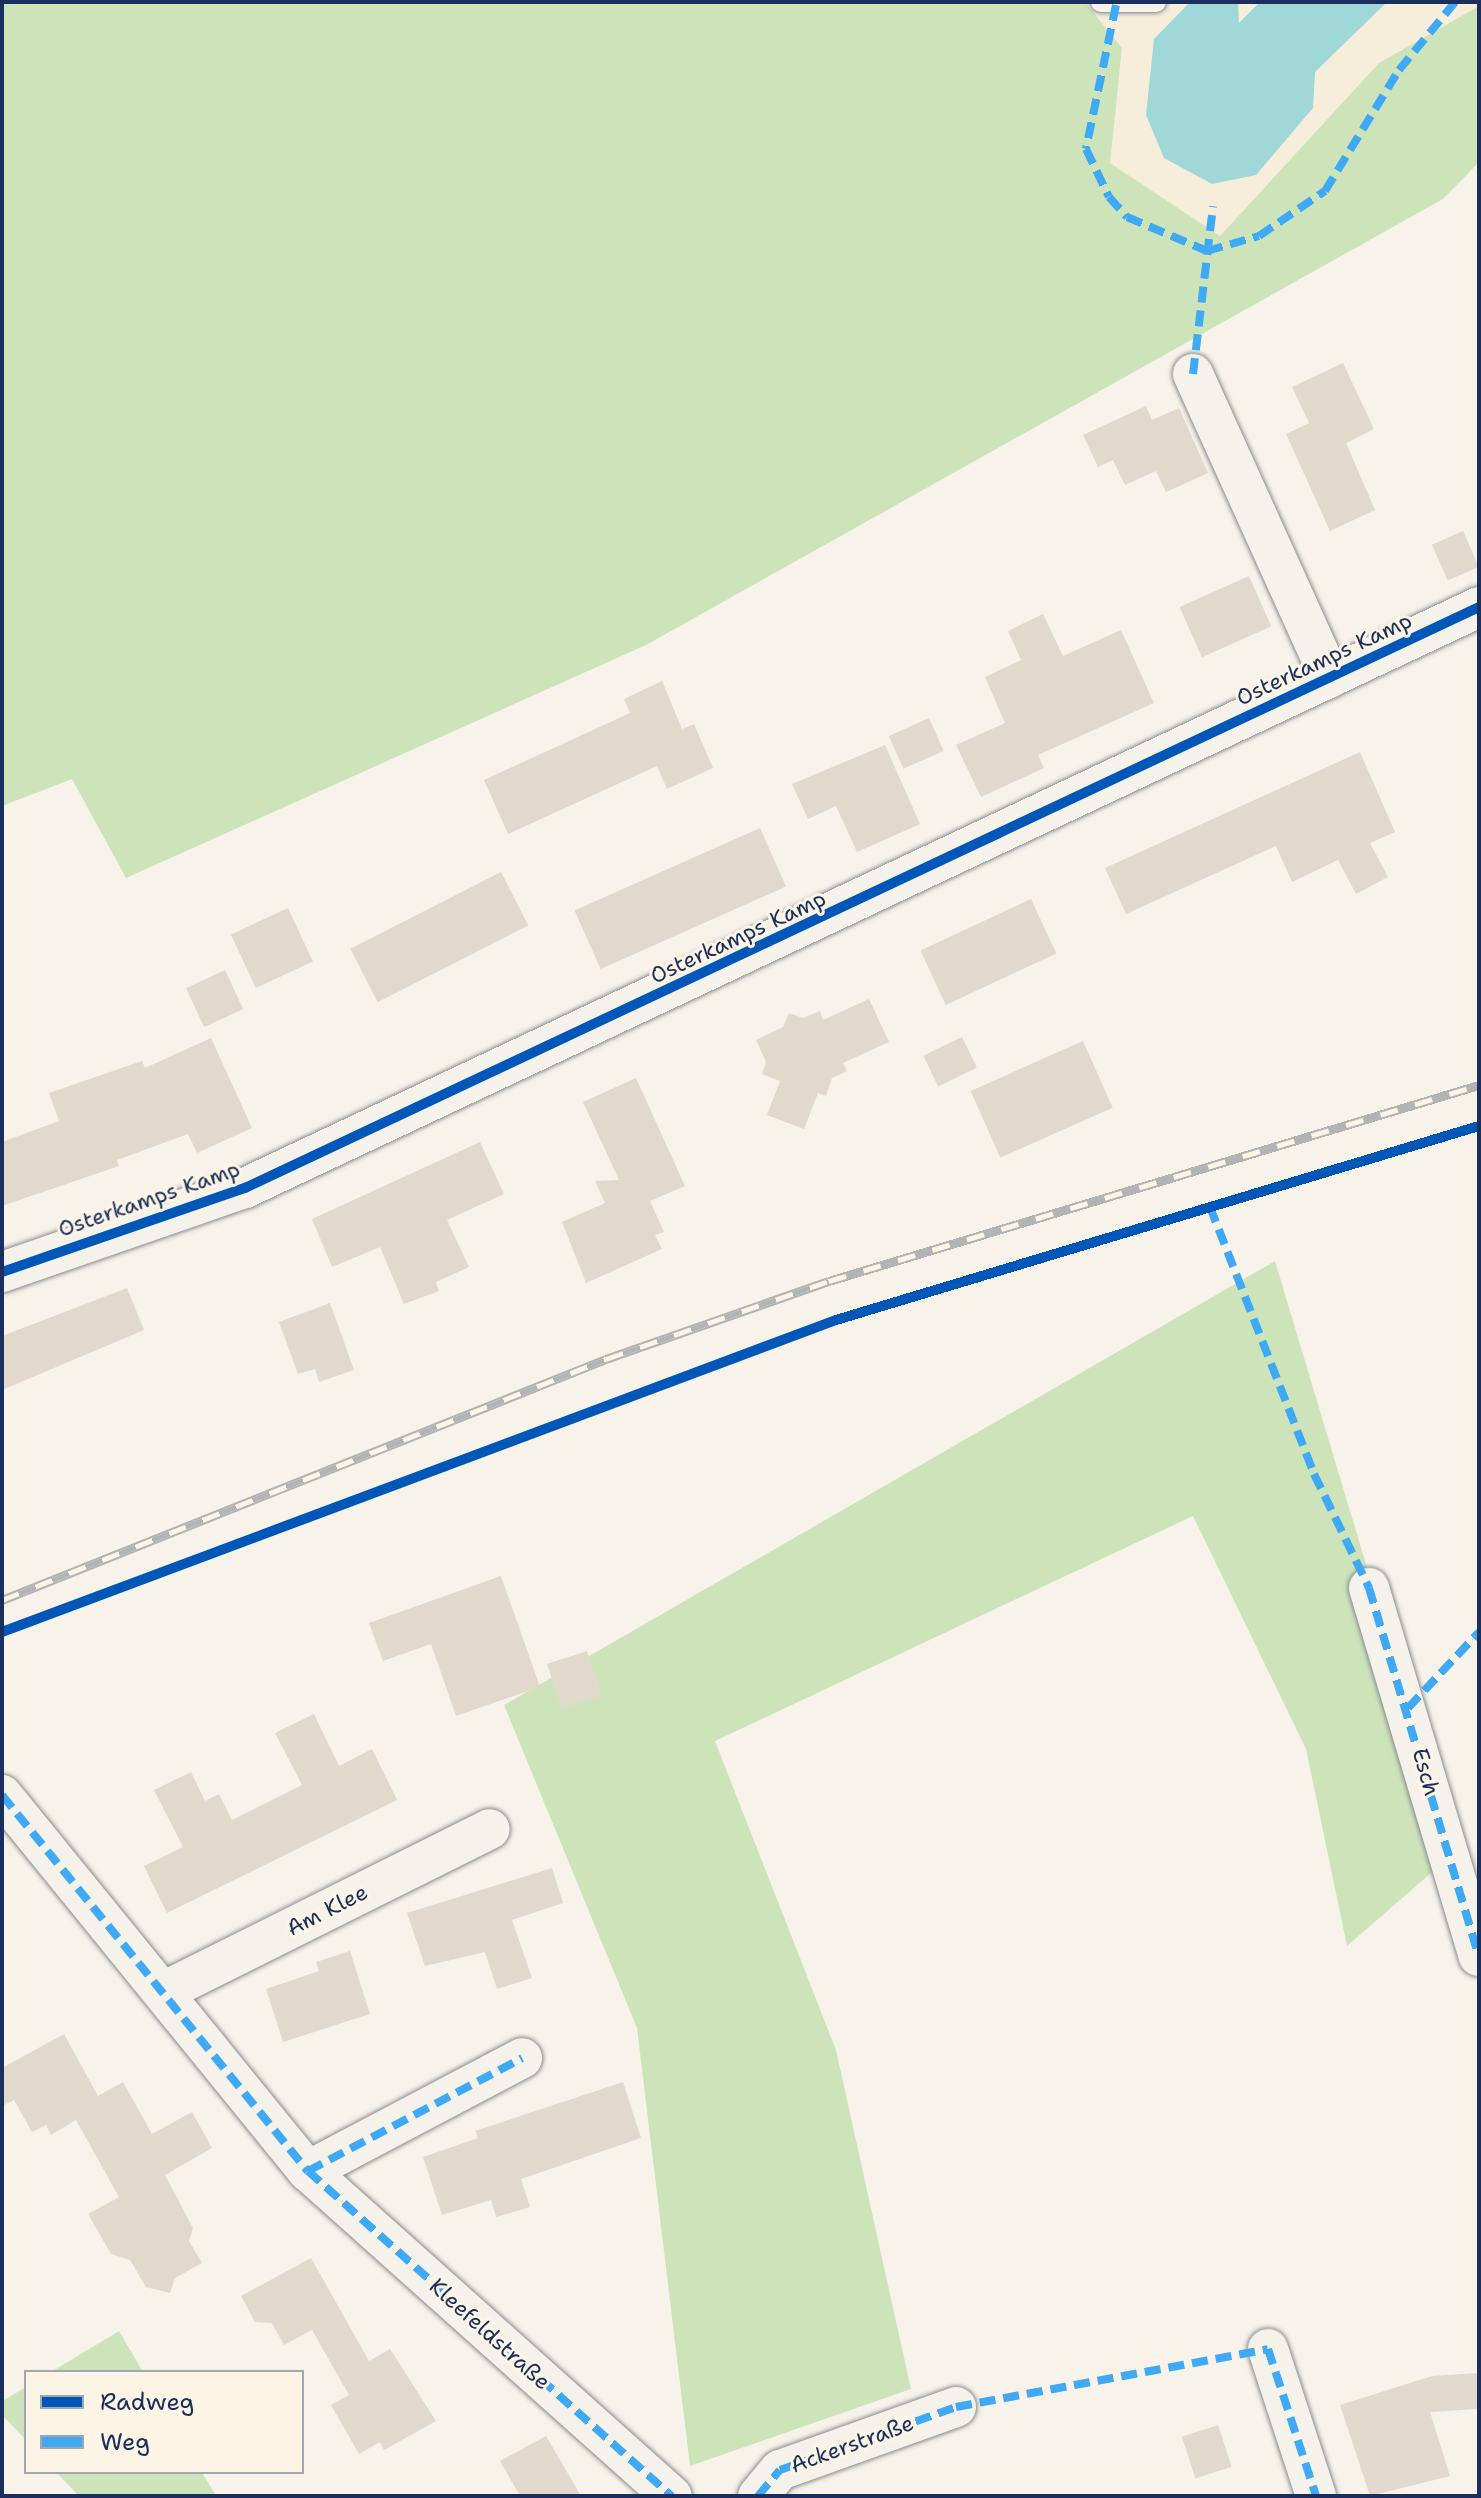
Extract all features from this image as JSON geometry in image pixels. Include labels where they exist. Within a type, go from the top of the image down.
[{"type":"street","name":"Osterkamps Kamp","points":[[1193,374],[1330,678]]},
{"type":"street","name":"Osterkamps Kamp","points":[[2,1272],[245,1188],[1479,607]]},
{"type":"street","name":"Esch","points":[[1369,1588],[1479,1956]]},
{"type":"street","name":"Kleefeldstraße","points":[[2,1795],[308,2171],[672,2496]]},
{"type":"street","name":"Am Klee","points":[[163,1992],[490,1829]]},
{"type":"street","points":[[308,2171],[522,2058]]},
{"type":"street","points":[[1268,2349],[1316,2496]]},
{"type":"street","name":"Ackerstraße","points":[[758,2496],[780,2470],[956,2407]]},
{"type":"lane","points":[[1101,2],[1156,2]]},
{"type":"shaded area","points":[[1085,2],[1479,2],[1479,6],[1379,63],[1220,236],[1109,163],[1122,48]]},
{"type":"green space","points":[[2,2],[1085,2],[1122,48],[1110,163],[1220,236],[1379,63],[1479,6],[1479,162],[1443,199],[646,645],[126,878],[72,779],[2,806]]},
{"type":"green space","points":[[1275,1261],[1453,1854],[1347,1946],[1306,1749],[1193,1516],[715,1741],[836,2050],[911,2389],[690,2466],[637,2028],[504,1705]]},
{"type":"green space","points":[[119,2331],[142,2370],[54,2370]]},
{"type":"green space","points":[[24,2388],[24,2438],[2,2415],[2,2401]]},
{"type":"green space","points":[[58,2474],[203,2474],[216,2496],[79,2496]]},
{"type":"water","points":[[1190,2],[1238,2],[1239,23],[1260,2],[1387,2],[1315,72],[1313,108],[1256,175],[1212,184],[1164,158],[1146,115],[1154,39]]},
{"type":"building","points":[[1343,363],[1374,429],[1346,443],[1375,510],[1330,531],[1286,434],[1309,423],[1292,387]]},
{"type":"building","points":[[1146,406],[1152,420],[1179,408],[1208,473],[1166,492],[1156,471],[1125,485],[1113,460],[1098,467],[1083,435]]},
{"type":"building","points":[[1463,531],[1479,567],[1448,580],[1432,545]]},
{"type":"building","points":[[1249,576],[1271,626],[1202,657],[1180,607]]},
{"type":"building","points":[[1043,614],[1063,656],[1121,630],[1154,703],[1038,755],[1044,768],[981,797],[956,745],[1005,723],[985,677],[1021,660],[1008,631]]},
{"type":"building","points":[[662,681],[682,729],[694,724],[713,768],[667,789],[657,766],[508,834],[484,780],[630,713],[624,699]]},
{"type":"building","points":[[929,718],[944,751],[903,769],[889,736]]},
{"type":"building","points":[[885,745],[920,824],[857,852],[836,806],[808,819],[792,784]]},
{"type":"building","points":[[1360,752],[1395,832],[1370,843],[1388,877],[1356,894],[1338,860],[1292,882],[1276,846],[1126,914],[1105,868]]},
{"type":"building","points":[[760,828],[786,886],[601,969],[575,911]]},
{"type":"building","points":[[501,872],[528,925],[378,1002],[350,949]]},
{"type":"building","points":[[1031,899],[1056,953],[946,1005],[920,951]]},
{"type":"building","points":[[288,908],[313,961],[256,988],[231,935]]},
{"type":"building","points":[[225,970],[243,1009],[204,1027],[186,988]]},
{"type":"building","points":[[869,999],[889,1042],[843,1063],[847,1071],[832,1078],[826,1096],[818,1093],[804,1129],[767,1115],[780,1081],[762,1074],[766,1062],[756,1040],[783,1027],[789,1013],[803,1018],[820,1011],[823,1020]]},
{"type":"building","points":[[962,1037],[977,1068],[938,1086],[923,1056]]},
{"type":"building","points":[[211,1038],[252,1128],[197,1153],[188,1134],[117,1160],[119,1166],[2,1206],[2,1142],[59,1121],[49,1093],[142,1061],[145,1068]]},
{"type":"building","points":[[1083,1041],[1113,1108],[1000,1158],[971,1091]]},
{"type":"building","points":[[636,1078],[685,1186],[650,1201],[664,1232],[655,1235],[662,1249],[586,1283],[562,1222],[605,1203],[595,1181],[619,1180],[583,1102]]},
{"type":"building","points":[[480,1142],[504,1194],[447,1220],[469,1267],[436,1282],[439,1291],[404,1304],[380,1247],[332,1267],[312,1219]]},
{"type":"building","points":[[127,1288],[144,1330],[2,1390],[2,1336]]},
{"type":"building","points":[[330,1303],[354,1370],[319,1382],[315,1369],[298,1374],[279,1322]]},
{"type":"building","points":[[501,1576],[540,1687],[456,1716],[431,1644],[383,1661],[369,1623]]},
{"type":"building","points":[[587,1651],[602,1696],[562,1709],[547,1664]]},
{"type":"building","points":[[314,1714],[339,1766],[372,1749],[397,1800],[167,1913],[144,1866],[183,1847],[154,1790],[191,1772],[205,1801],[219,1794],[232,1820],[302,1785],[275,1733]]},
{"type":"building","points":[[552,1868],[563,1903],[512,1920],[532,1978],[497,1989],[485,1952],[425,1966],[407,1913]]},
{"type":"building","points":[[350,1951],[370,2014],[283,2042],[266,1989],[319,1971],[316,1962]]},
{"type":"building","points":[[64,2034],[98,2096],[123,2082],[152,2134],[192,2112],[212,2148],[165,2175],[193,2228],[189,2241],[202,2263],[175,2278],[170,2293],[146,2287],[130,2260],[111,2254],[88,2214],[119,2197],[76,2120],[51,2135],[46,2125],[32,2132],[14,2100],[2,2106],[2,2068]]},
{"type":"building","points":[[623,2082],[641,2138],[521,2179],[530,2207],[496,2217],[491,2200],[442,2215],[423,2157],[478,2138],[475,2131]]},
{"type":"building","points":[[311,2258],[369,2361],[390,2349],[436,2421],[384,2450],[380,2442],[359,2454],[331,2405],[349,2395],[312,2330],[284,2345],[272,2323],[255,2322],[241,2296]]},
{"type":"building","points":[[1479,2373],[1479,2409],[1430,2412],[1450,2476],[1370,2496],[1340,2405],[1432,2376]]},
{"type":"building","points":[[1218,2425],[1232,2467],[1195,2479],[1182,2437]]},
{"type":"building","points":[[546,2436],[581,2496],[520,2496],[500,2461]]},
{"type":"railway","points":[[2,1600],[606,1359],[829,1281],[1479,1085]]},
{"type":"marked path","points":[[1116,5],[1086,149],[1109,197],[1127,217],[1207,251],[1259,236],[1325,191],[1399,70],[1455,2]]},
{"type":"marked path","points":[[1193,374],[1213,206]]},
{"type":"marked path","points":[[1210,1207],[1314,1474],[1369,1588],[1479,1956]]},
{"type":"marked path","points":[[1408,1708],[1479,1632]]},
{"type":"marked path","points":[[2,1795],[308,2171],[672,2496]]},
{"type":"marked path","points":[[308,2171],[522,2058]]},
{"type":"marked path","points":[[758,2496],[780,2470],[956,2407],[1268,2349],[1316,2496]]},
{"type":"cycle path","points":[[2,1272],[245,1188],[1479,607]]},
{"type":"cycle path","points":[[2,1632],[836,1320],[1479,1126]]}]
